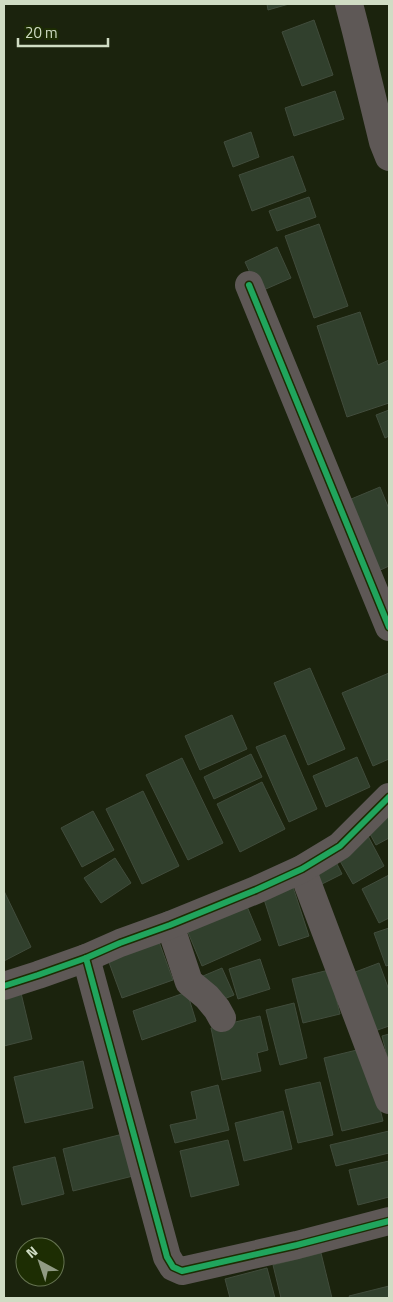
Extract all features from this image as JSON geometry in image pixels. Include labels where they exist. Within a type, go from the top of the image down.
[{"type":"street","points":[[348,4],[383,142],[389,157]]},
{"type":"street","points":[[249,285],[389,627]]},
{"type":"street","points":[[4,986],[38,976],[86,958],[256,890],[302,869],[340,846],[389,797]]},
{"type":"street","points":[[302,869],[389,1100]]},
{"type":"street","points":[[170,925],[189,982],[207,997],[222,1018]]},
{"type":"street","points":[[86,958],[168,1257],[173,1267],[182,1271],[297,1245],[389,1221]]},
{"type":"building","points":[[267,4],[289,4],[268,10]]},
{"type":"building","points":[[314,20],[333,75],[302,86],[282,32]]},
{"type":"building","points":[[335,91],[344,119],[294,136],[285,108]]},
{"type":"building","points":[[251,132],[259,157],[233,167],[224,142]]},
{"type":"building","points":[[293,156],[306,191],[252,211],[239,175]]},
{"type":"building","points":[[309,197],[316,217],[277,231],[269,211]]},
{"type":"building","points":[[319,224],[348,306],[314,318],[285,236]]},
{"type":"building","points":[[277,247],[291,278],[259,292],[245,262]]},
{"type":"building","points":[[360,312],[378,365],[389,360],[389,403],[347,417],[317,326]]},
{"type":"building","points":[[389,410],[389,436],[385,438],[376,415]]},
{"type":"building","points":[[380,487],[389,509],[389,566],[374,573],[344,502]]},
{"type":"building","points":[[310,668],[345,749],[308,765],[274,683]]},
{"type":"building","points":[[389,673],[389,759],[373,766],[342,693]]},
{"type":"building","points":[[232,715],[247,749],[200,770],[185,736]]},
{"type":"building","points":[[285,735],[317,809],[289,822],[256,747]]},
{"type":"building","points":[[251,754],[262,777],[214,799],[204,777]]},
{"type":"building","points":[[357,757],[370,787],[326,807],[313,776]]},
{"type":"building","points":[[182,758],[223,843],[188,860],[146,775]]},
{"type":"building","points":[[262,782],[285,829],[240,852],[217,804]]},
{"type":"building","points":[[143,791],[179,866],[142,884],[106,809]]},
{"type":"building","points":[[93,811],[114,850],[82,867],[61,828]]},
{"type":"building","points":[[387,812],[389,816],[389,838],[376,845],[365,825]]},
{"type":"building","points":[[368,836],[384,866],[353,884],[336,854]]},
{"type":"building","points":[[333,856],[342,874],[318,886],[309,868]]},
{"type":"building","points":[[115,858],[131,883],[101,903],[84,878]]},
{"type":"building","points":[[389,875],[389,918],[379,923],[362,889]]},
{"type":"building","points":[[292,884],[309,936],[279,946],[262,893]]},
{"type":"building","points":[[4,891],[31,947],[4,961]]},
{"type":"building","points":[[246,904],[261,940],[202,966],[187,930]]},
{"type":"building","points":[[389,928],[389,965],[386,966],[374,933]]},
{"type":"building","points":[[158,939],[173,980],[122,998],[107,957]]},
{"type":"building","points":[[260,959],[270,989],[238,999],[229,969]]},
{"type":"building","points":[[379,963],[389,990],[389,1026],[372,1032],[350,974]]},
{"type":"building","points":[[222,968],[234,995],[214,1003],[203,976]]},
{"type":"building","points":[[329,970],[340,1014],[303,1023],[292,979]]},
{"type":"building","points":[[187,992],[196,1021],[142,1040],[133,1011]]},
{"type":"building","points":[[21,993],[32,1039],[4,1046],[4,997]]},
{"type":"building","points":[[294,1003],[307,1058],[280,1065],[266,1010]]},
{"type":"building","points":[[260,1016],[268,1050],[257,1053],[261,1071],[222,1080],[211,1028]]},
{"type":"building","points":[[389,1034],[389,1063],[382,1036]]},
{"type":"building","points":[[365,1048],[383,1121],[342,1131],[324,1058]]},
{"type":"building","points":[[83,1061],[93,1108],[25,1123],[14,1077]]},
{"type":"building","points":[[320,1082],[333,1135],[298,1143],[285,1090]]},
{"type":"building","points":[[218,1085],[229,1130],[175,1143],[170,1125],[197,1119],[191,1092]]},
{"type":"building","points":[[283,1111],[292,1149],[244,1161],[235,1123]]},
{"type":"building","points":[[389,1131],[389,1153],[336,1166],[330,1145]]},
{"type":"building","points":[[123,1134],[133,1176],[73,1191],[63,1149]]},
{"type":"building","points":[[228,1140],[239,1185],[191,1197],[180,1151]]},
{"type":"building","points":[[55,1157],[64,1194],[22,1205],[13,1167]]},
{"type":"building","points":[[389,1161],[389,1197],[358,1205],[349,1170]]},
{"type":"building","points":[[321,1253],[332,1298],[281,1298],[273,1265]]},
{"type":"building","points":[[267,1268],[275,1298],[230,1298],[225,1279]]},
{"type":"building","points":[[389,1286],[389,1298],[350,1298],[349,1296]]},
{"type":"cycle path","points":[[249,285],[389,627]]},
{"type":"cycle path","points":[[4,986],[86,958],[256,890],[302,869],[340,846],[389,797]]},
{"type":"cycle path","points":[[86,958],[167,1257],[173,1267],[182,1271],[297,1245],[389,1221]]}]
